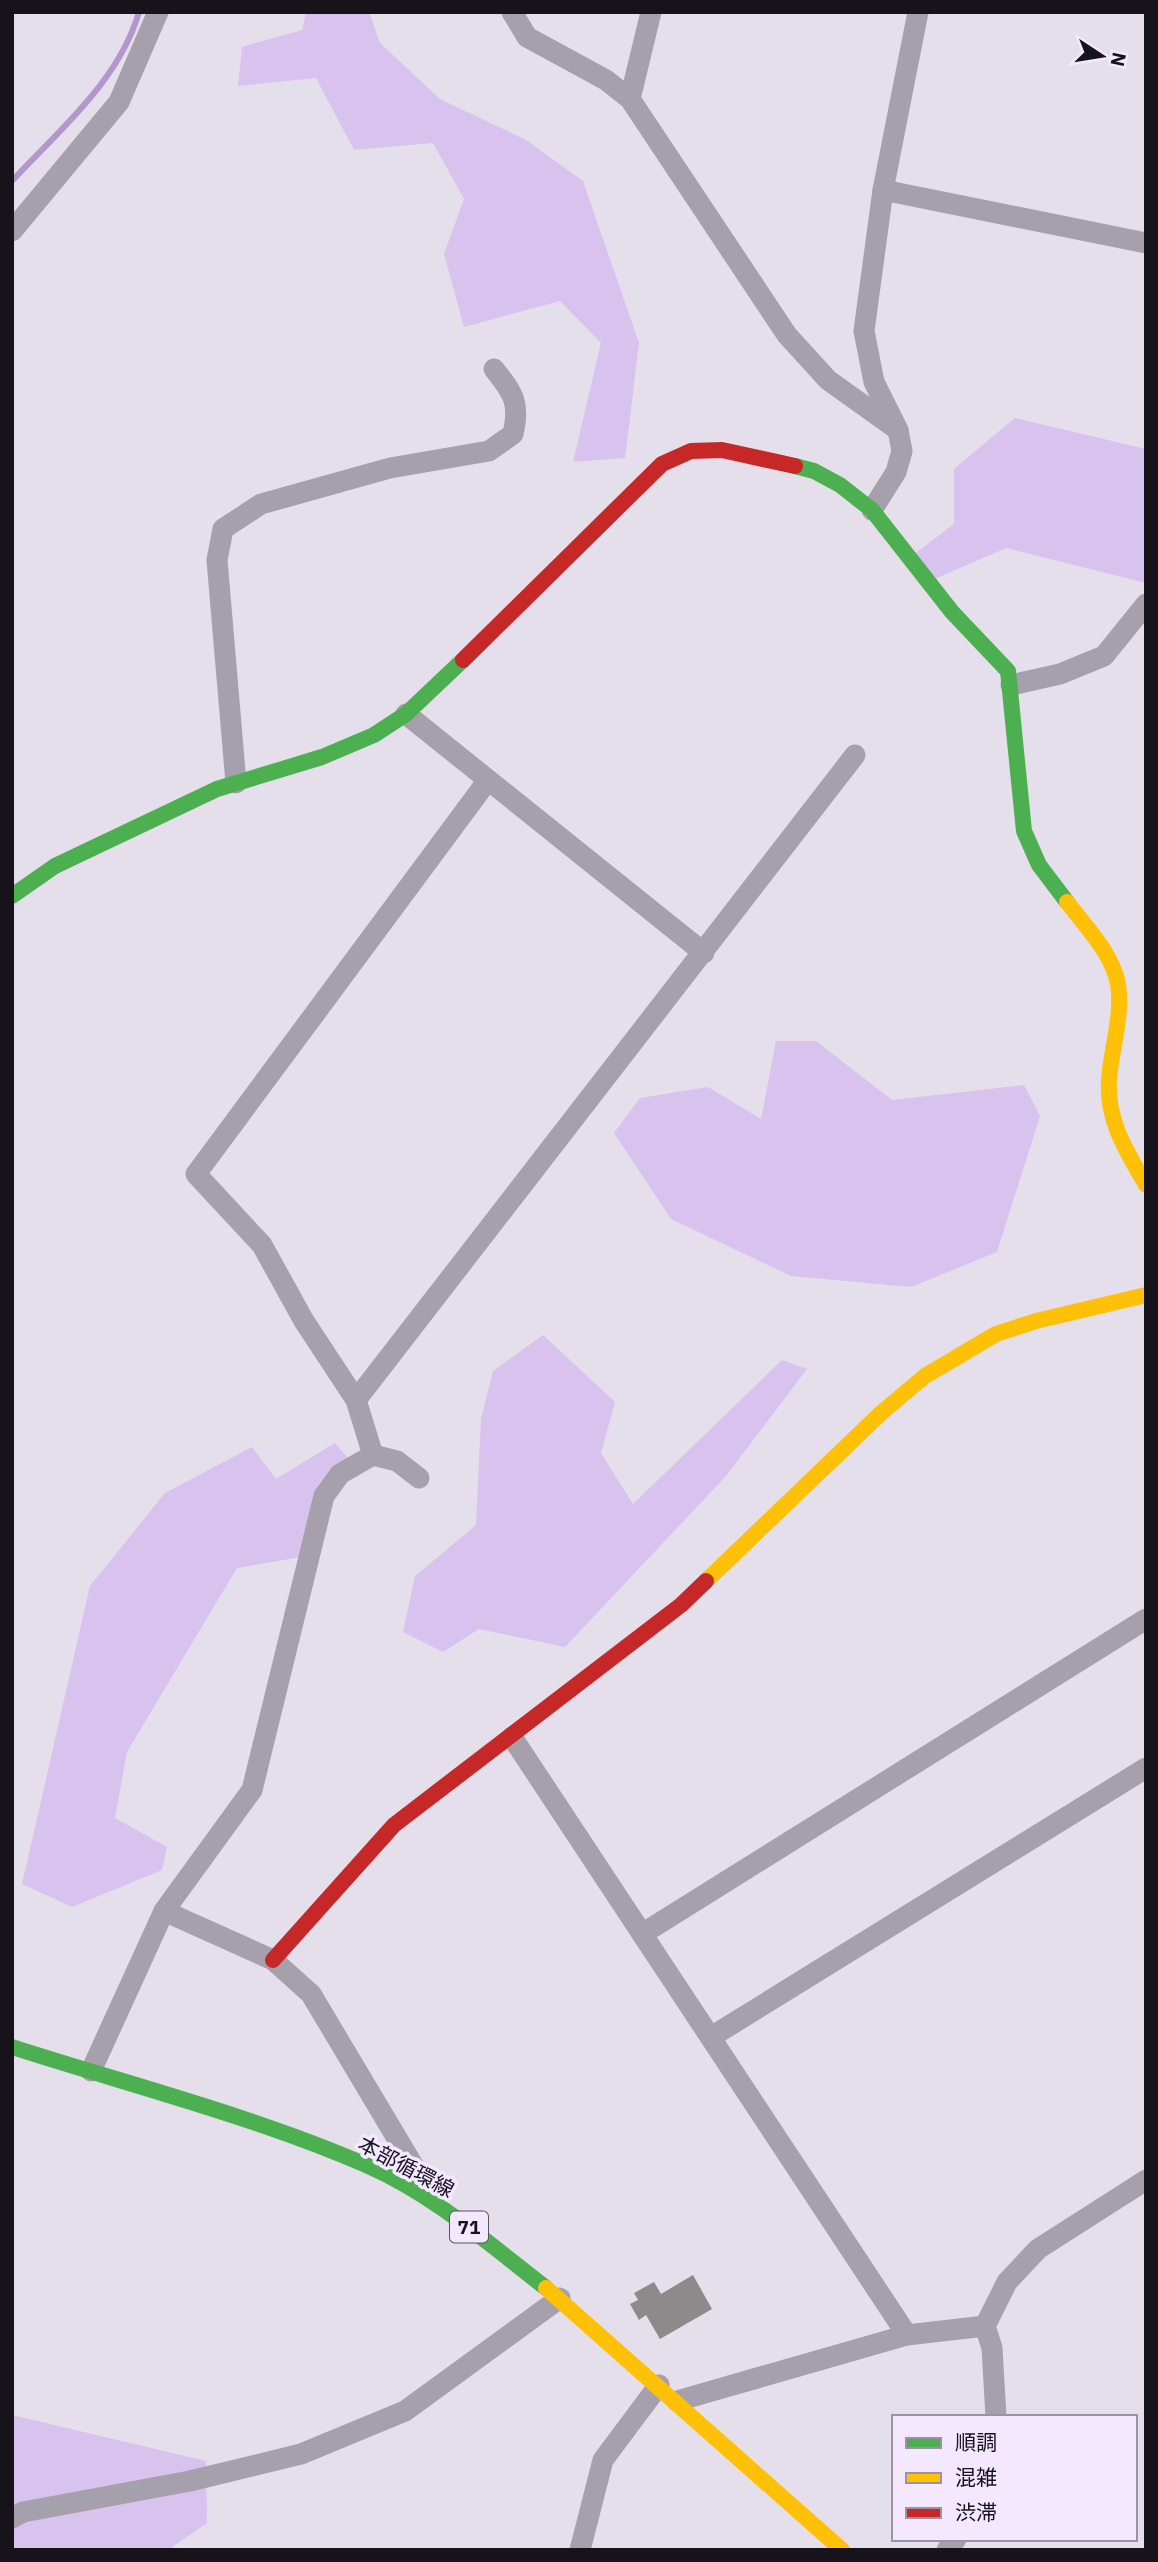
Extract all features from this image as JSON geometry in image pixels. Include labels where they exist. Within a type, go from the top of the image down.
[{"type":"street","points":[[12,231],[119,102],[158,12]]},
{"type":"street","points":[[512,12],[527,37],[606,80],[630,99],[787,335],[828,380],[898,430]]},
{"type":"street","points":[[630,99],[651,12]]},
{"type":"street","points":[[872,510],[896,472],[902,451],[898,430],[874,382],[864,331],[883,190],[918,12]]},
{"type":"street","points":[[883,190],[1146,243]]},
{"type":"street","points":[[236,783],[217,559],[223,529],[261,504],[390,468],[489,451],[513,434],[518,411],[505,384],[494,369]]},
{"type":"street","points":[[12,896],[55,866],[130,829],[236,783],[322,757],[374,735],[406,714],[533,594],[662,464],[691,452],[722,450],[775,461],[814,471],[840,485],[872,510],[952,612],[1007,671],[1011,685],[1024,831],[1039,865],[1109,958],[1118,985],[1117,1027],[1109,1082],[1110,1106],[1118,1135],[1146,1185]]},
{"type":"street","points":[[1011,685],[1060,674],[1104,656],[1146,604]]},
{"type":"street","points":[[406,714],[704,953]]},
{"type":"street","points":[[356,1401],[855,755]]},
{"type":"street","points":[[373,1455],[356,1401],[304,1321],[262,1245],[196,1174],[488,780]]},
{"type":"street","points":[[273,1960],[394,1825],[681,1605],[881,1413],[925,1376],[996,1334],[1036,1321],[1146,1295]]},
{"type":"street","points":[[90,2071],[164,1910],[251,1790],[324,1496],[340,1474],[373,1455],[397,1461],[419,1478]]},
{"type":"street","points":[[642,1934],[1146,1619]]},
{"type":"street","points":[[512,1737],[906,2335]]},
{"type":"street","points":[[711,2037],[1146,1768]]},
{"type":"street","points":[[164,1910],[273,1960],[311,1994],[435,2202]]},
{"type":"street","name":"本部循環線","points":[[12,2047],[251,2123],[367,2165],[435,2202],[560,2298],[677,2401],[756,2476],[842,2550]]},
{"type":"street","points":[[996,2415],[992,2348],[985,2326],[1007,2282],[1038,2249],[1146,2180]]},
{"type":"street","points":[[12,2518],[23,2512],[190,2481],[301,2454],[405,2411],[560,2298]]},
{"type":"street","points":[[677,2401],[906,2335],[985,2326]]},
{"type":"street","points":[[580,2550],[603,2460],[659,2385]]},
{"type":"shaded area","points":[[306,12],[369,12],[380,43],[440,99],[526,140],[583,181],[639,343],[625,458],[573,462],[601,343],[560,301],[464,327],[444,254],[464,199],[433,143],[354,150],[316,78],[238,86],[242,47],[302,30]]},
{"type":"shaded area","points":[[1015,418],[1146,449],[1146,583],[1006,548],[930,581],[913,555],[954,524],[954,469]]},
{"type":"shaded area","points":[[776,1041],[816,1041],[892,1100],[1024,1085],[1040,1116],[997,1252],[911,1287],[791,1276],[671,1219],[614,1133],[640,1098],[708,1087],[761,1119]]},
{"type":"shaded area","points":[[543,1335],[615,1402],[601,1453],[633,1504],[782,1360],[807,1369],[726,1476],[565,1647],[479,1629],[443,1652],[403,1632],[415,1576],[476,1525],[481,1419],[493,1371]]},
{"type":"shaded area","points":[[335,1443],[349,1459],[301,1557],[237,1568],[127,1752],[115,1818],[167,1847],[162,1870],[72,1907],[22,1884],[90,1586],[165,1493],[252,1447],[276,1479]]},
{"type":"shaded area","points":[[12,2415],[206,2461],[207,2523],[168,2550],[12,2550]]},
{"type":"building","points":[[693,2275],[712,2309],[660,2339],[646,2315],[639,2320],[630,2304],[638,2300],[634,2293],[654,2282],[661,2294]]},
{"type":"waterway","points":[[12,181],[68,123],[102,82],[130,37],[139,12]]},
{"type":"traffic: fast","points":[[795,466],[814,471],[840,485],[872,510],[952,612],[1008,671],[1024,831],[1039,865],[1067,902]]},
{"type":"traffic: fast","points":[[12,896],[55,866],[217,789],[322,757],[374,735],[406,714],[463,660]]},
{"type":"traffic: fast","points":[[12,2047],[236,2116],[366,2165],[437,2205],[546,2288]]},
{"type":"traffic: slow","points":[[1067,902],[1097,941],[1115,973],[1119,1008],[1109,1080],[1111,1109],[1119,1135],[1146,1185]]},
{"type":"traffic: slow","points":[[706,1581],[881,1413],[925,1376],[996,1334],[1036,1321],[1146,1295]]},
{"type":"traffic: slow","points":[[546,2288],[842,2550]]},
{"type":"traffic: jam","points":[[463,660],[662,464],[691,451],[722,450],[795,466]]},
{"type":"traffic: jam","points":[[273,1960],[394,1825],[681,1605],[706,1581]]}]
